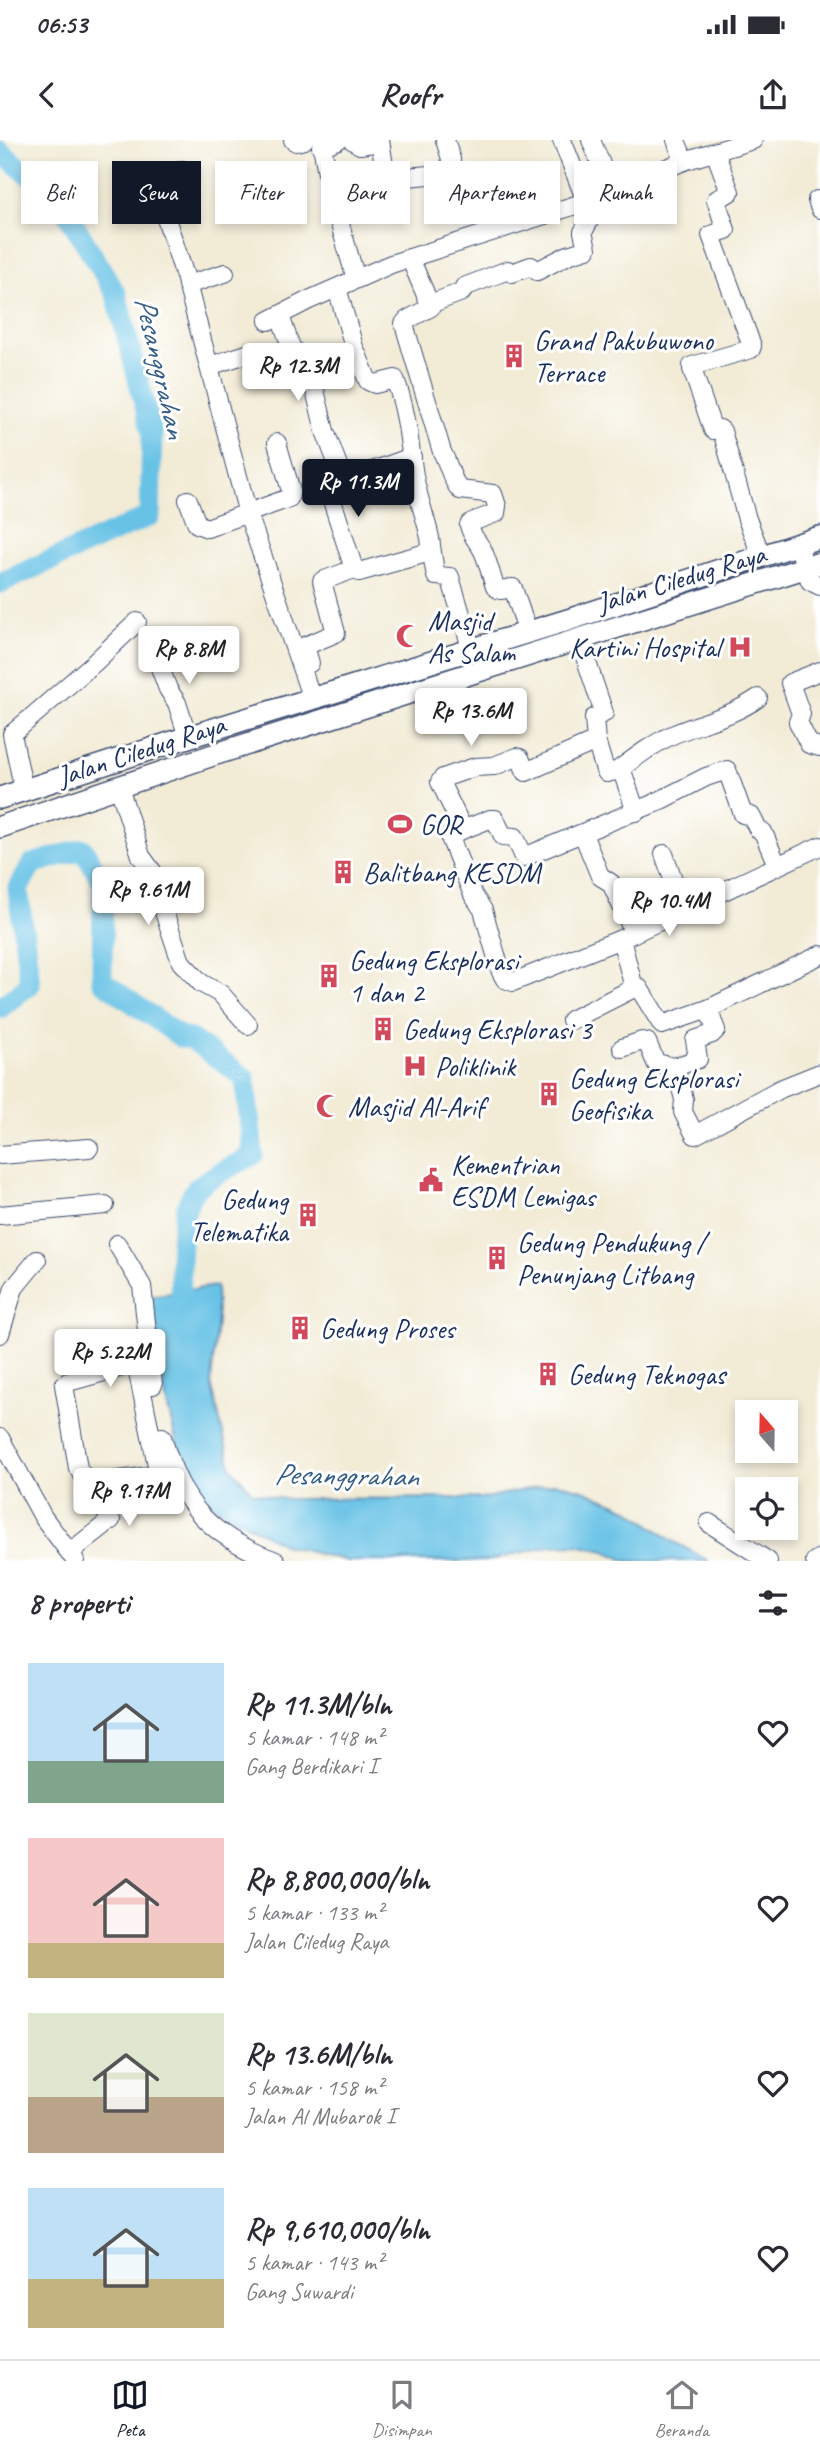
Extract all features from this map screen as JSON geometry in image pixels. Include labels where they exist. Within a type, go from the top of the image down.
[{"type":"main road","name":"Jalan Ciledug Raya","points":[[0,798],[572,619],[820,537]]},
{"type":"main road","name":"Jalan Ciledug Raya","points":[[0,827],[370,706],[813,566]]},
{"type":"main road","points":[[719,572],[726,594]]},
{"type":"main road","points":[[572,619],[579,639]]},
{"type":"main road","points":[[363,684],[370,706]]},
{"type":"street","points":[[293,140],[304,140]]},
{"type":"street","points":[[352,140],[360,145],[380,141],[383,161]]},
{"type":"street","points":[[410,177],[450,173],[451,159],[445,140]]},
{"type":"street","points":[[562,140],[574,174]]},
{"type":"street","points":[[591,140],[600,161]]},
{"type":"street","points":[[676,140],[684,161]]},
{"type":"street","points":[[677,164],[753,140]]},
{"type":"street","points":[[327,142],[328,161]]},
{"type":"street","points":[[715,152],[730,192],[716,200],[726,230],[711,235],[752,346],[751,349],[692,366],[692,369],[713,430],[722,431],[747,519],[762,557]]},
{"type":"street","points":[[344,481],[323,428],[315,390],[301,359],[274,319],[309,300],[410,258],[574,205]]},
{"type":"street","points":[[168,224],[187,285],[248,514],[301,647],[316,698]]},
{"type":"street","points":[[340,224],[356,279]]},
{"type":"street","points":[[430,304],[508,270],[512,273],[531,266],[537,271],[568,255],[587,249],[583,234],[588,224]]},
{"type":"street","points":[[410,258],[430,308],[404,324],[438,435],[457,487],[464,492],[493,494],[496,513],[472,522],[470,529],[474,542],[481,548],[495,587],[500,590],[513,588],[528,633]]},
{"type":"street","points":[[187,285],[225,273]]},
{"type":"street","points":[[337,288],[354,347],[368,381],[375,384],[395,379],[404,406],[419,500],[436,576],[450,577],[472,650]]},
{"type":"street","points":[[209,366],[250,353]]},
{"type":"street","points":[[188,500],[194,517],[203,527],[216,526],[290,497],[290,487],[277,443]]},
{"type":"street","points":[[412,457],[344,481],[330,491],[330,494],[354,569],[359,572],[430,552]]},
{"type":"street","points":[[797,545],[813,566],[810,581],[820,586]]},
{"type":"street","points":[[301,647],[336,634],[321,583],[323,579],[354,569]]},
{"type":"street","points":[[23,791],[12,734],[137,622]]},
{"type":"street","points":[[579,639],[604,713],[594,718],[596,741],[607,773],[620,770],[651,746],[673,734],[712,722],[758,698]]},
{"type":"street","points":[[157,660],[168,690],[177,702],[188,737]]},
{"type":"street","points":[[820,671],[790,683],[801,714],[798,722],[809,744],[820,747]]},
{"type":"street","points":[[463,829],[440,782],[443,778],[475,767],[494,766],[517,757],[526,772],[596,741]]},
{"type":"street","points":[[620,770],[636,811]]},
{"type":"street","points":[[777,865],[763,832],[758,829],[751,816],[743,814],[727,770],[583,834],[524,857],[515,837],[503,836],[495,819],[452,834],[451,840],[473,895],[483,910],[501,972],[505,979],[513,982],[628,936],[820,846]]},
{"type":"street","points":[[119,787],[141,856],[157,878],[164,901],[164,912],[181,962],[201,983],[221,994],[248,1025]]},
{"type":"street","points":[[583,834],[600,876],[611,883],[628,936],[634,988]]},
{"type":"street","points":[[664,854],[684,910]]},
{"type":"street","points":[[571,1020],[634,988],[639,988],[662,1025],[708,1009],[820,955]]},
{"type":"street","points":[[622,1048],[642,1041],[647,1042],[656,1063],[675,1067],[698,1059],[695,1040],[716,1030],[708,1009]]},
{"type":"street","points":[[675,1067],[684,1099],[683,1112],[695,1135],[780,1089],[820,1073]]},
{"type":"street","points":[[0,1155],[89,1148]]},
{"type":"street","points":[[0,1215],[105,1205]]},
{"type":"street","points":[[117,1244],[142,1286],[160,1432],[172,1470],[192,1505],[209,1526],[247,1550],[276,1561]]},
{"type":"street","points":[[0,1334],[13,1288],[37,1260]]},
{"type":"street","points":[[0,1438],[43,1517],[73,1557],[111,1520],[86,1484],[78,1468],[64,1385],[136,1363],[159,1475],[86,1484]]},
{"type":"street","points":[[709,1523],[768,1561]]},
{"type":"street","points":[[815,1561],[820,1558]]},
{"type":"water","points":[[216,1286],[217,1320],[211,1383],[231,1467],[252,1492],[283,1499],[485,1498],[556,1483],[583,1490],[628,1509],[674,1542],[709,1561],[627,1561],[605,1551],[576,1545],[550,1546],[486,1561],[348,1561],[286,1546],[207,1502],[180,1456],[166,1400],[151,1296]]},
{"type":"waterway","name":"Pesanggrahan","points":[[0,151],[60,201],[116,294],[152,433],[150,516],[0,583]]},
{"type":"waterway","name":"Pesanggrahan","points":[[0,1008],[30,984],[18,889],[32,864],[83,849],[103,883],[102,981],[182,1038],[191,1039],[245,1078],[253,1155],[200,1185],[189,1200],[180,1251],[183,1318]]},
{"type":"place","name":"Grand Pakubuwono Terrace","points":[[514,356]]},
{"type":"place","name":"Masjid As Salam","points":[[408,636]]},
{"type":"place","name":"Kartini Hospital","points":[[740,647]]},
{"type":"place","name":"GOR","points":[[400,824]]},
{"type":"place","name":"Balitbang KESDM","points":[[343,872]]},
{"type":"place","name":"Gedung Eksplorasi 1 dan 2","points":[[329,976]]},
{"type":"place","name":"Gedung Eksplorasi 3","points":[[383,1029]]},
{"type":"place","name":"Poliklinik","points":[[415,1066]]},
{"type":"place","name":"Gedung Eksplorasi Geofisika","points":[[549,1094]]},
{"type":"place","name":"Masjid Al-Arif","points":[[328,1106]]},
{"type":"place","name":"Kementrian ESDM Lemigas","points":[[431,1180]]},
{"type":"place","name":"Gedung Telematika","points":[[308,1215]]},
{"type":"place","name":"Gedung Pendukung / Penunjang Litbang","points":[[497,1258]]},
{"type":"place","name":"Gedung Proses","points":[[300,1328]]},
{"type":"place","name":"Gedung Teknogas","points":[[548,1374]]}]
